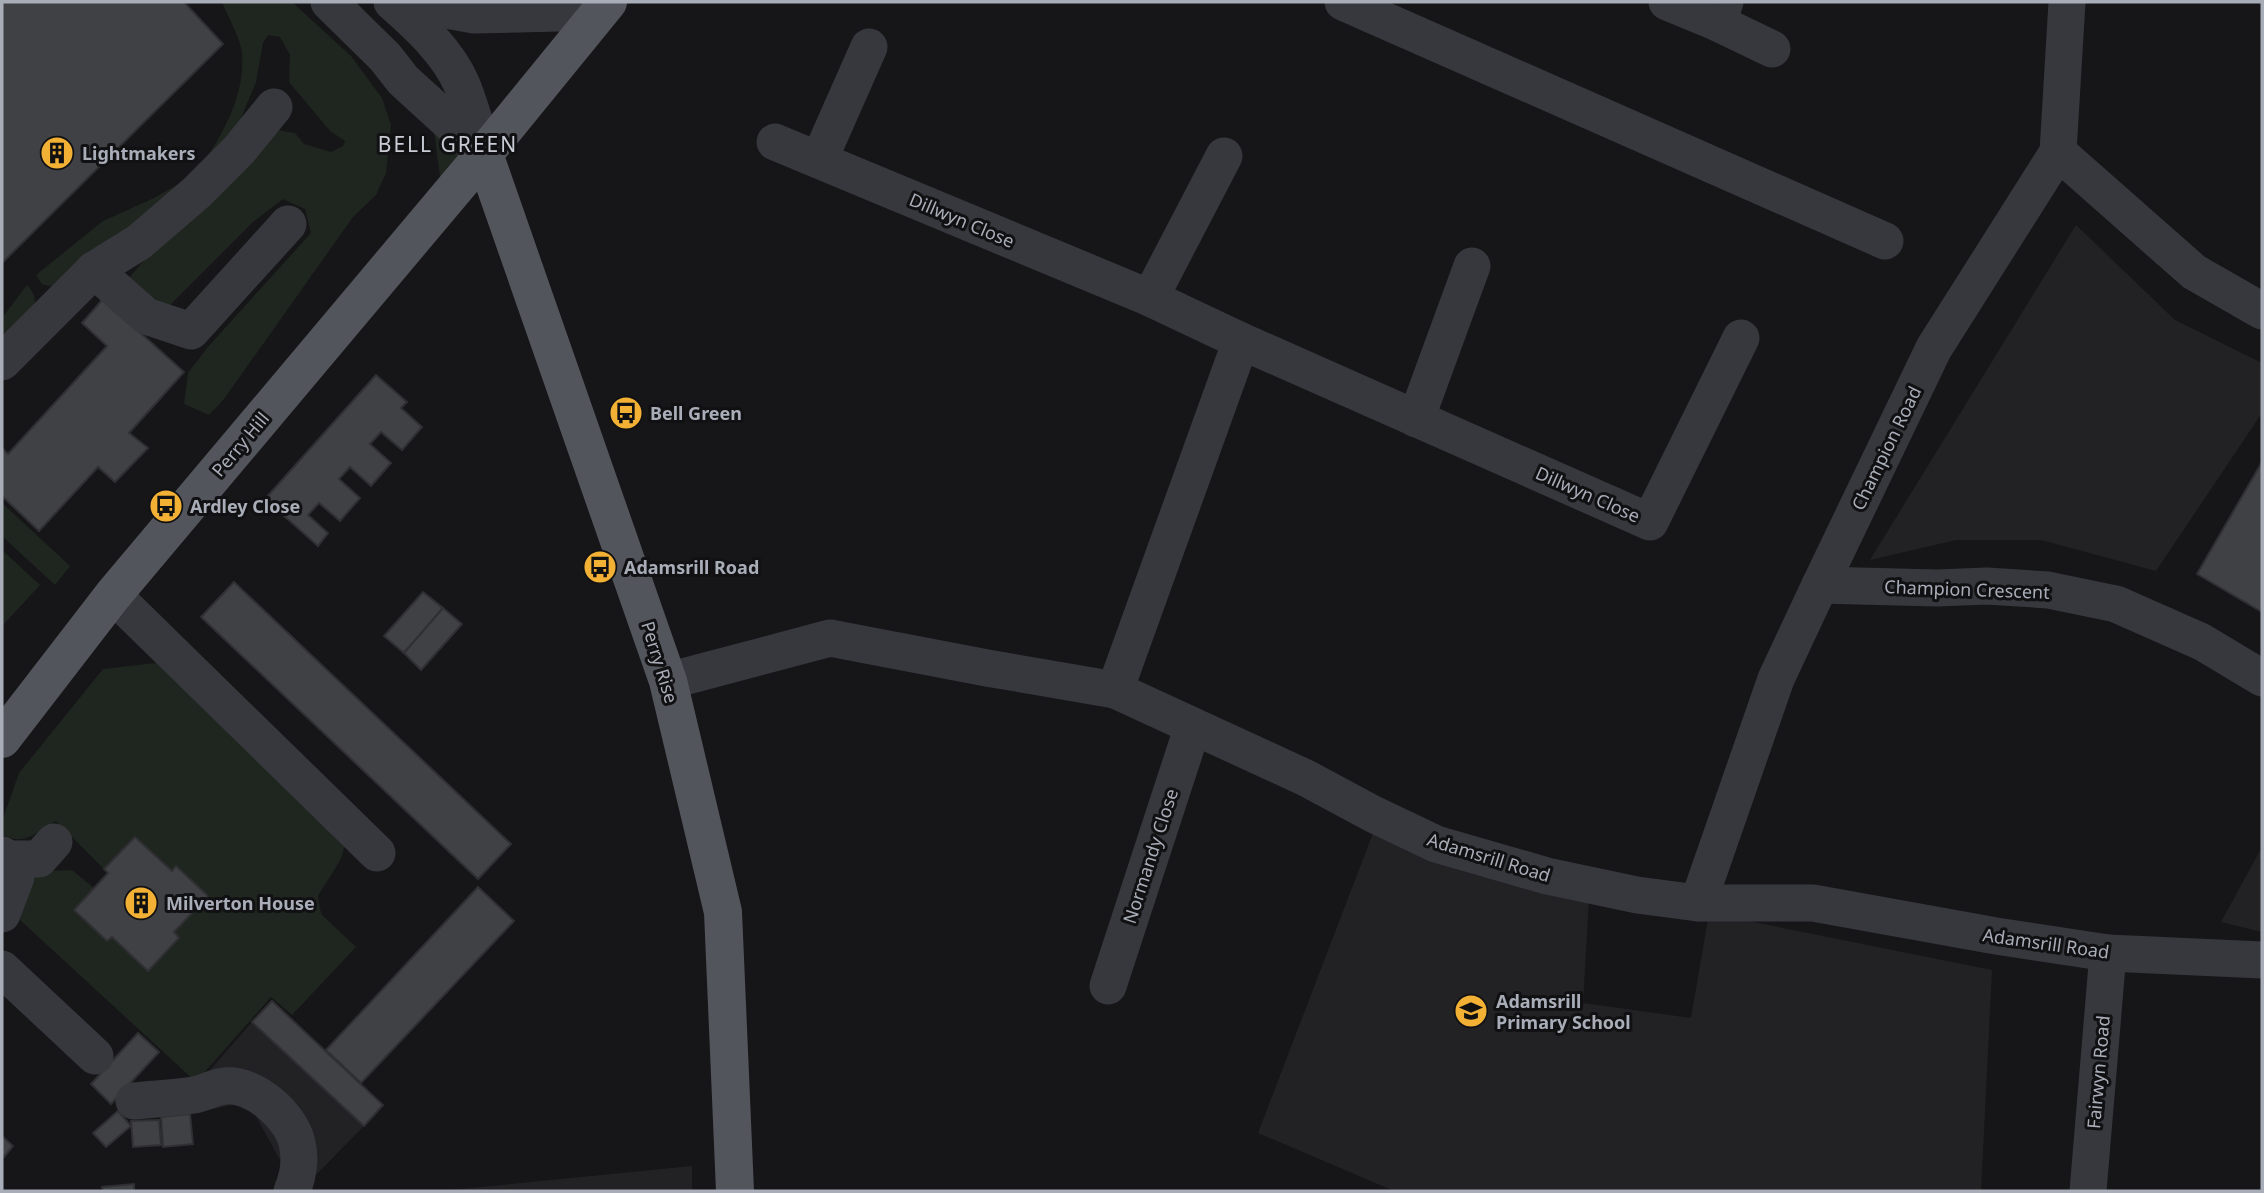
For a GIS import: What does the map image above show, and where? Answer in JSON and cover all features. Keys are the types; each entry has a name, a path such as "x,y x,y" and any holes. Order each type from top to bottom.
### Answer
{"main road":[{"path":"484,154 608,2"},
{"name":"Perry Hill","path":"2,739 113,595 484,154"},
{"name":"Perry Rise","path":"484,154 668,681 723,912 736,1191"}],"street":[{"path":"329,2 385,57 403,80 484,154"},
{"path":"392,2 441,49 452,67 462,84 484,154"},
{"path":"421,2 474,15 559,13 580,2"},
{"path":"1343,2 1885,241"},
{"path":"1667,2 1722,12 1772,49"},
{"name":"Champion Road","path":"1698,903 1776,679 1820,585 1934,348 2058,152 2067,2"},
{"path":"819,160 869,47"},
{"path":"2,362 94,270 139,242 196,194 239,150 274,107"},
{"name":"Dillwyn Close","path":"775,142 1150,298 1650,522 1741,338"},
{"path":"2058,152 2194,272 2262,311"},
{"path":"1150,298 1224,156"},
{"path":"94,270 146,316 191,331 288,223"},
{"path":"1416,419 1472,266"},
{"path":"1115,690 1241,341"},
{"name":"Champion Crescent","path":"1820,585 1937,588 1987,586 2048,590 2088,598 2116,604 2202,642 2262,678"},
{"path":"113,595 377,853"},
{"name":"Adamsrill Road","path":"668,681 831,638 1115,690 1306,778 1436,844 1547,876 1637,895 1698,903 1813,903 2108,953 2262,960"},
{"name":"Normandy Close","path":"1108,986 1193,726"},
{"path":"5,857 40,859 54,842"},
{"path":"2,914 16,877 5,857"},
{"name":"Fairwyn Road","path":"2088,1191 2108,953"},
{"path":"2,969 95,1056"},
{"path":"134,1101 196,1094 227,1085 253,1093 272,1104 289,1124 297,1143 299,1164 292,1191"}],"shaded area":[{"path":"222,2 292,2 351,56 382,98 391,125 386,173 376,195 353,217 224,399 209,415 184,404 188,373 207,348 311,233 305,209 283,199 253,222 164,311 124,284 187,209 277,130 295,133 304,144 331,152 343,146 345,141 330,131 289,82 290,55 280,37 268,35 263,43 256,82 232,140 205,160 232,110 242,68 239,41"},
{"path":"432,114 471,150 441,185"},
{"path":"203,179 69,269 58,288 42,284 36,275 103,221 182,182"},
{"path":"2076,225 2175,320 2262,363 2262,413 2156,571 2041,540 1956,540 1870,560"},
{"path":"27,285 35,302 33,311 23,329 2,352 2,318"},
{"path":"2,503 70,566 55,585 2,536"},
{"path":"2,550 40,585 2,626"},
{"path":"156,663 232,732 345,845 341,859 318,896 321,914 356,947 292,1015 271,997 196,1082 20,920 30,872 72,870 94,888 74,910 107,941 112,937 148,970 179,938 174,932 207,896 176,867 172,871 135,837 104,869 56,821 24,839 2,835 2,821 19,773 103,669"},
{"name":"Adamsrill Primary School","path":"1375,828 1589,898 1583,1003 1691,1018 1709,913 1992,970 1981,1191 1394,1191 1258,1133"},
{"path":"2262,847 2262,932 2221,922"},
{"path":"252,1022 364,1126 306,1185 284,1167 253,1111 236,1104 190,1114 196,1086"},
{"path":"692,1166 692,1191 441,1191"}],"building":[{"name":"Lightmakers","path":"2,2 184,2 223,44 2,263"},
{"path":"103,299 184,372 129,433 148,448 115,482 98,467 39,531 2,496 2,448 8,454 107,346 82,323"},
{"path":"376,375 407,402 401,408 422,427 402,450 381,432 370,444 391,463 371,486 350,467 339,479 360,498 340,521 319,503 308,515 328,533 318,546 265,499"},
{"path":"2262,462 2262,612 2197,574"},
{"path":"234,582 511,844 478,879 201,617"},
{"path":"423,592 443,608 404,653 384,636"},
{"path":"443,608 462,624 421,670 404,653"},
{"name":"Milverton House","path":"135,837 172,871 176,866 208,896 174,932 179,938 148,971 112,937 107,941 74,910 108,873 104,869"},
{"path":"478,887 514,921 361,1083 326,1050"},
{"path":"272,1001 383,1105 364,1126 252,1022"},
{"path":"138,1033 159,1052 111,1104 91,1084"},
{"path":"118,1111 131,1126 106,1147 93,1133"},
{"path":"190,1114 193,1144 163,1147 161,1117"},
{"path":"159,1120 161,1145 133,1147 131,1121"},
{"path":"2,1136 13,1146 4,1157 2,1154"},
{"path":"134,1184 134,1191 103,1191 102,1187"}],"place":[{"name":"Lightmakers","path":"57,153"},
{"name":"Bell Green","path":"626,413"},
{"name":"Ardley Close","path":"166,506"},
{"name":"Adamsrill Road","path":"600,567"},
{"name":"Milverton House","path":"141,903"},
{"name":"Adamsrill Primary School","path":"1471,1011"}],"district":[{"name":"BELL GREEN","path":"448,144"}]}
